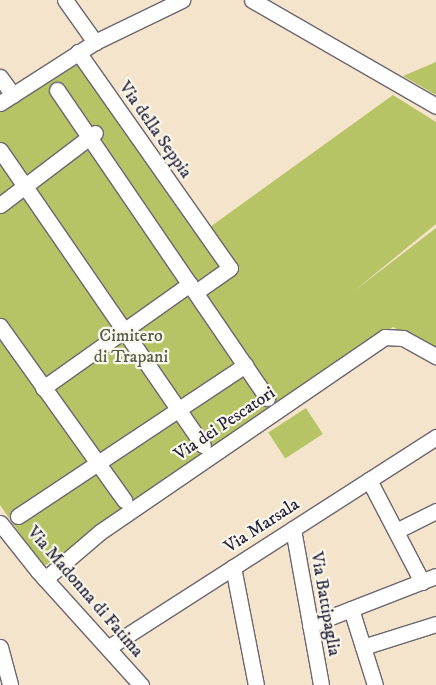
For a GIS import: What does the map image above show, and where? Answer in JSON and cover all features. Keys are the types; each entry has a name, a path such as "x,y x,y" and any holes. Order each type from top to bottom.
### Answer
{"street":[{"path":"65,0 95,42"},
{"path":"0,77 6,99 95,42 182,0"},
{"path":"252,0 436,106"},
{"name":"Via della Seppia","path":"78,52 230,268 193,288"},
{"path":"57,90 92,135 267,398"},
{"path":"0,205 92,135"},
{"path":"0,150 127,330 203,445"},
{"path":"43,388 127,330 193,288"},
{"path":"0,326 124,500"},
{"name":"Via dei Pescatori","path":"45,579 100,532 385,337 403,338 436,356"},
{"path":"18,516 245,365"},
{"name":"Via Marsala","path":"109,647 436,437"},
{"path":"369,480 422,582"},
{"path":"396,531 436,511"},
{"name":"Via Madonna di Fatima","path":"0,522 6,538 109,647 141,685"},
{"name":"Via Battipaglia","path":"293,529 321,685"},
{"path":"233,567 256,685"},
{"path":"310,625 436,576"},
{"path":"351,610 375,685"},
{"path":"363,647 436,624"},
{"path":"0,647 10,685"}],"green space":[{"name":"Cimitero di Trapani","path":"77,57 199,235 393,95 436,122 436,224 354,291 436,228 436,351 393,327 43,567 0,505 0,110"},
{"path":"436,62 436,95 403,76"},
{"path":"306,408 323,434 285,459 268,433"}]}
